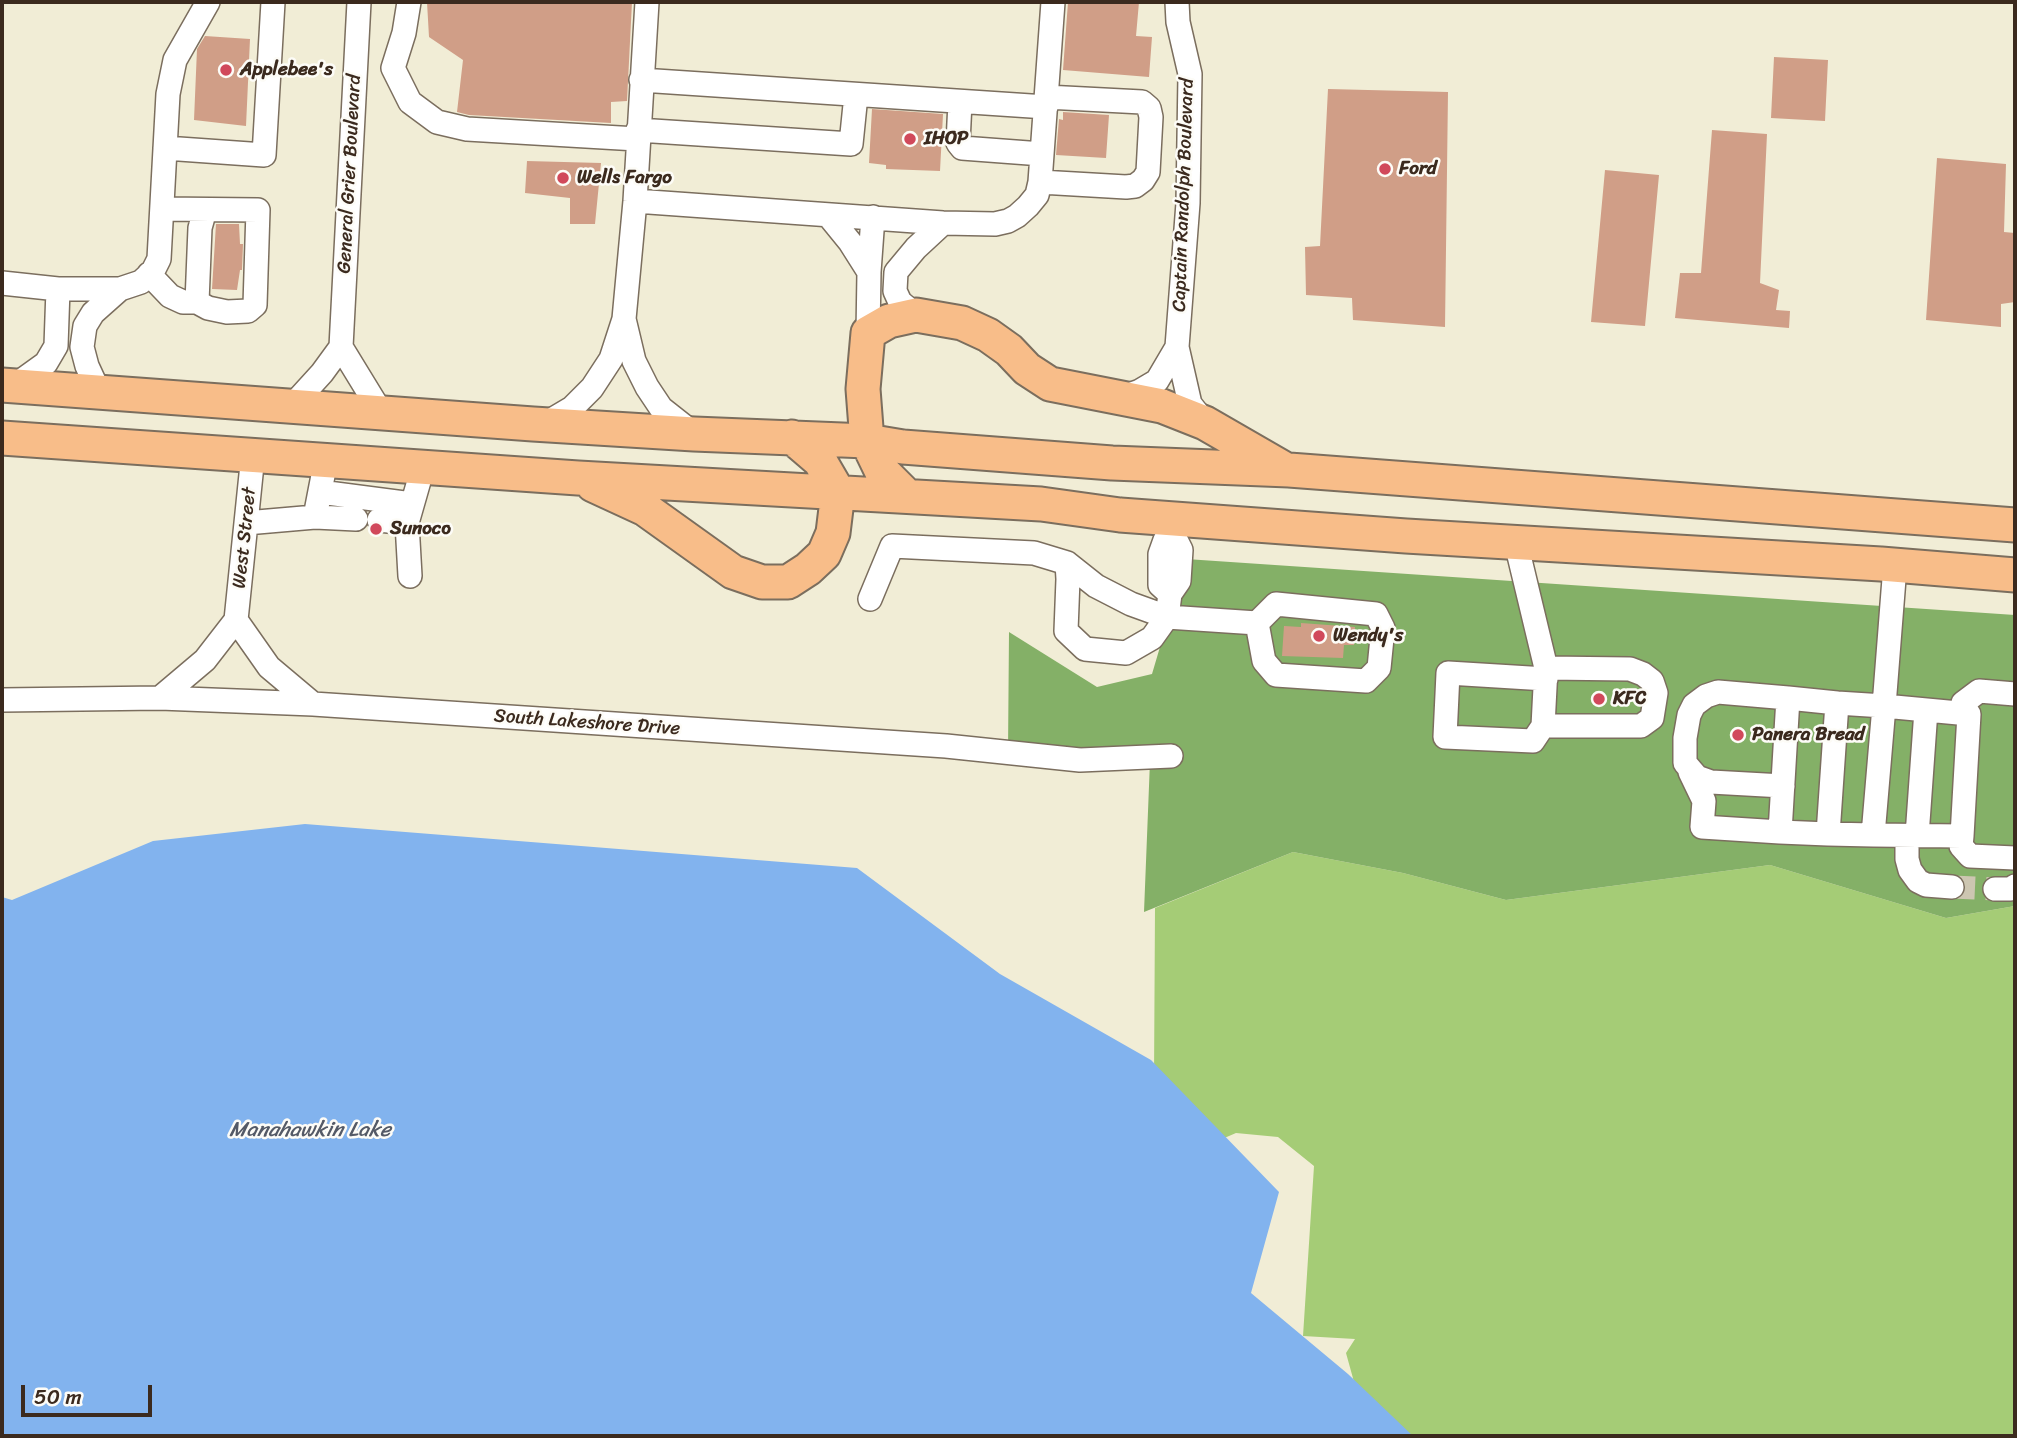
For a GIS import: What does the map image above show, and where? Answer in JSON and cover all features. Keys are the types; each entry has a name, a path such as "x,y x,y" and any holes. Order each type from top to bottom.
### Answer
{"highway":[{"path":"906,495 881,470 867,441 863,389 868,333 889,321 916,315 962,323 988,335 1009,350 1027,369 1050,384 1162,406 1205,423 1289,470"},
{"path":"8,385 382,414 694,434 867,441 903,447 1121,464 1289,470 2015,526"},
{"path":"578,478 645,509 733,572 762,582 788,582 824,554 833,533 838,492 820,461 792,437"},
{"path":"2,438 578,478 1041,504 1120,515 1173,527 1516,543 1895,565 2015,575"}],"street":[{"path":"2,283 58,289 120,289 141,282 149,274 159,259 168,94 175,60 208,2"},
{"path":"165,148 264,155 273,2"},
{"name":"General Grier Boulevard","path":"341,347 359,2"},
{"path":"409,2 404,33 393,68 410,102 437,122 467,129 851,144 856,94"},
{"path":"545,424 572,408 592,388 611,359 624,319 635,201 647,2"},
{"path":"635,201 943,223 995,224 1008,221 1028,206 1037,195 1040,182 1052,2"},
{"name":"Captain Randolph Boulevard","path":"1177,2 1178,22 1190,74 1188,203 1177,347 1190,404 1205,423"},
{"path":"641,80 960,102 1142,102 1149,108 1151,117 1148,172 1135,186 1040,182"},
{"path":"960,102 958,143 962,148 1042,154"},
{"path":"149,274 170,296 183,302 197,302 208,309 227,312 248,311 255,305 258,210 162,209"},
{"path":"197,302 200,228 205,210"},
{"path":"828,215 869,272"},
{"path":"868,333 873,217"},
{"path":"904,219 895,291 900,302 916,315"},
{"path":"896,272 916,248 943,223"},
{"path":"8,385 46,363 56,346 58,289"},
{"path":"99,392 87,366 82,346 85,326 93,313 120,289"},
{"path":"624,319 634,361 647,387 661,408 694,434"},
{"path":"291,407 341,347 382,414"},
{"name":"Captain Randolph Boulevard","path":"1118,398 1157,381 1177,347"},
{"name":"West Street","path":"236,620 254,455"},
{"path":"315,517 326,460"},
{"path":"410,576 410,514 423,467"},
{"path":"320,492 410,514"},
{"path":"246,523 315,517 368,520 410,514"},
{"path":"1067,563 1066,631 1086,649 1126,653 1152,638 1167,617 1170,594 1160,584 1160,554 1173,527"},
{"path":"1516,543 1546,674 1543,726 1533,741 1446,737 1448,674 1546,674 1630,669 1652,681 1656,693 1652,718 1641,726 1543,726"},
{"path":"870,599 892,546 1034,553 1067,563 1096,586 1131,604 1167,617 1256,623 1276,604 1376,614 1383,628 1379,668 1366,681 1276,675 1264,661 1256,623"},
{"path":"1873,835 1895,565"},
{"path":"160,698 205,660 236,620 269,667 313,704"},
{"path":"1962,713 1964,703 1979,691 2015,694"},
{"path":"1962,836 1828,834 1702,827 1704,802 1685,764 1685,738 1689,715 1695,705 1706,696 1718,692 1969,714 1962,836 1961,846 1970,856 2015,859"},
{"name":"South Lakeshore Drive","path":"2,700 160,698 313,704 946,746 1080,760 1171,757"},
{"path":"1780,832 1788,698"},
{"path":"1828,834 1837,703"},
{"path":"1926,710 1907,859 1917,881 1926,885 1952,887"},
{"path":"1690,772 1711,782 1783,786"}],"green space":[{"path":"1186,559 2015,615 2015,906 1946,918 1770,865 1506,900 1403,873 1293,852 1144,912 1150,761 1008,752 1009,632 1097,687 1152,674"},
{"path":"1293,852 1403,873 1506,900 1770,865 1946,918 2015,906 2015,1436 1369,1436 1346,1353 1355,1339 1303,1336 1314,1166 1278,1137 1236,1133 1222,1139 1154,1080 1155,908"}],"water":[{"name":"Manahawkin Lake","path":"305,824 857,868 1000,974 1151,1060 1279,1192 1251,1293 1348,1374 1413,1436 2,1436 2,897 12,900 153,841"}],"building":[{"path":"427,2 632,2 627,101 611,102 611,123 469,115 457,112 463,60 429,37"},
{"path":"1068,2 1139,2 1136,36 1152,37 1149,77 1063,70"},
{"path":"205,36 250,39 246,126 194,120 197,49"},
{"path":"1774,57 1828,60 1825,121 1771,118"},
{"name":"Ford","path":"1328,89 1448,92 1445,327 1353,320 1352,298 1306,295 1305,247 1320,246"},
{"path":"872,109 943,114 940,171 886,169 886,165 869,163"},
{"path":"1063,112 1109,115 1106,158 1056,155 1059,119 1063,120"},
{"path":"1712,130 1767,134 1760,283 1779,290 1776,310 1790,311 1789,328 1675,318 1680,273 1701,273"},
{"path":"1937,158 2006,164 2004,232 2015,233 2015,302 2001,304 2001,327 1926,320"},
{"name":"Wells Fargo","path":"527,161 601,163 595,224 570,224 570,198 525,193"},
{"path":"1605,170 1659,175 1645,326 1591,322"},
{"path":"216,224 239,224 240,244 243,244 242,270 237,290 212,289"},
{"name":"Wendy's","path":"1301,623 1355,627 1354,645 1344,645 1343,658 1282,656 1284,626 1301,627"}],"tunnel":[{"path":"1952,887 1995,889"}],"place":[{"name":"Applebee's","path":"226,70"},
{"name":"IHOP","path":"910,139"},
{"name":"Ford","path":"1385,169"},
{"name":"Wells Fargo","path":"563,178"},
{"name":"Sunoco","path":"376,529"},
{"name":"Wendy's","path":"1319,636"},
{"name":"KFC","path":"1599,699"},
{"name":"Panera Bread","path":"1738,735"}]}
